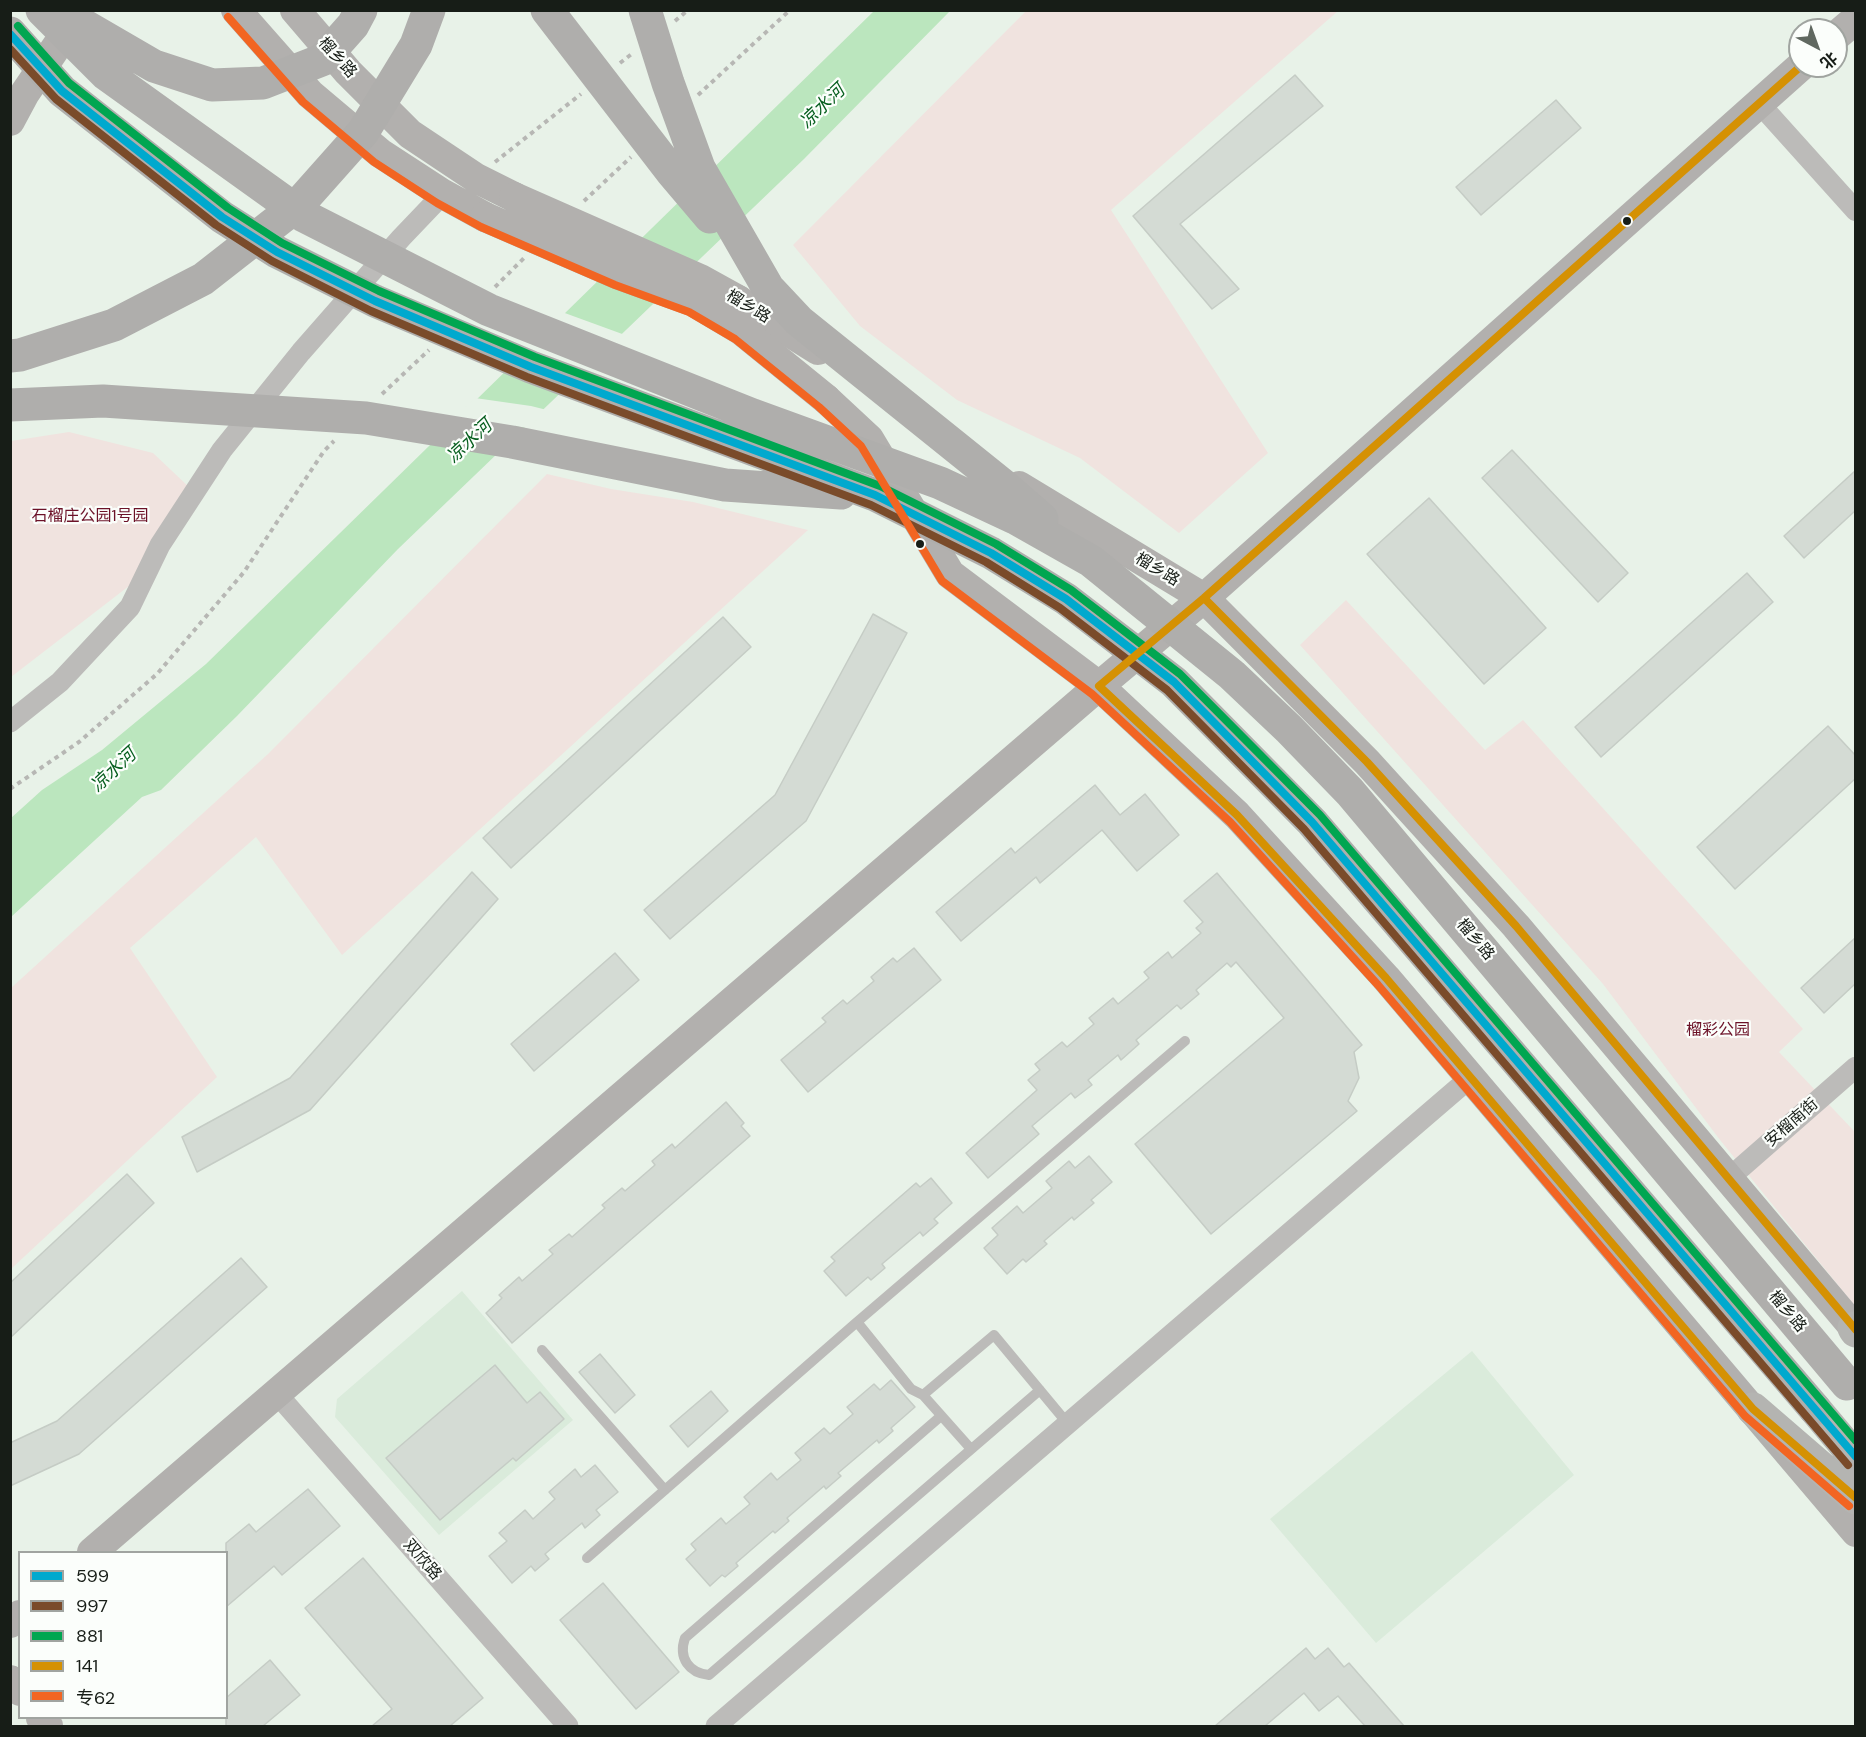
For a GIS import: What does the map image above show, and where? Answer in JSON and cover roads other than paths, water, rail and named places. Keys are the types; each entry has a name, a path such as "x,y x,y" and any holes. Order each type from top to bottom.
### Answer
{"highway":[{"name":"榴乡路","path":"42,10 106,74 304,216 489,310 753,415 940,483 1015,518 1091,561 1232,675 1350,792 1851,1389"},
{"path":"59,10 154,66 212,85 263,83 322,60 354,25 361,10"},
{"path":"10,356 20,355 114,325 203,279 300,204 363,132 416,45 429,10"},
{"path":"547,10 671,171 768,288 799,321 1003,485 1091,561"},
{"path":"645,10 699,168 768,288"},
{"path":"10,33 62,91 222,217 277,252 375,301 531,367 875,495 991,553 1066,599 1174,682 1312,822 1815,1409"},
{"path":"10,405 102,401 366,418 512,442 725,485 875,495"}],"main road":[{"path":"1753,1409 1856,1498"},
{"path":"1815,1409 1856,1458"}],"street":[{"path":"10,121 52,51 82,10"},
{"path":"236,10 310,94 380,153 443,194 485,217 619,275 694,302 741,330 826,399 869,439 950,574 1100,686 1237,815 1386,978 1856,1532"},
{"name":"榴乡路","path":"295,10 348,72 410,134 476,178 700,279 738,300 837,362 961,451 1204,598 1367,762 1516,926 1855,1330"},
{"path":"93,1551 1204,598 1788,77"},
{"path":"1758,102 1856,211"},
{"path":"10,722 60,682 130,607 160,545 222,450 301,352 401,238 443,194"},
{"name":"安榴南街","path":"1728,1179 1856,1067"},
{"path":"716,1726 1471,1077"},
{"name":"双欣路","path":"277,1394 568,1726"}],"lane":[{"path":"587,1558 857,1322 1185,1041"},
{"path":"857,1322 911,1389 923,1395 971,1449"},
{"path":"923,1395 994,1335 1068,1424"},
{"path":"542,1350 665,1490"},
{"path":"941,1416 685,1638 683,1653 689,1667 709,1675 1040,1390"}],"water":[{"name":"凉水河","path":"874,11 950,11 804,159 398,549 237,716 161,790 142,797 11,917 11,818 42,790 102,750 206,664"}],"park label":[{"name":"石榴庄公园1号园","path":"90,517"},
{"name":"榴彩公园","path":"1718,1031"}]}
